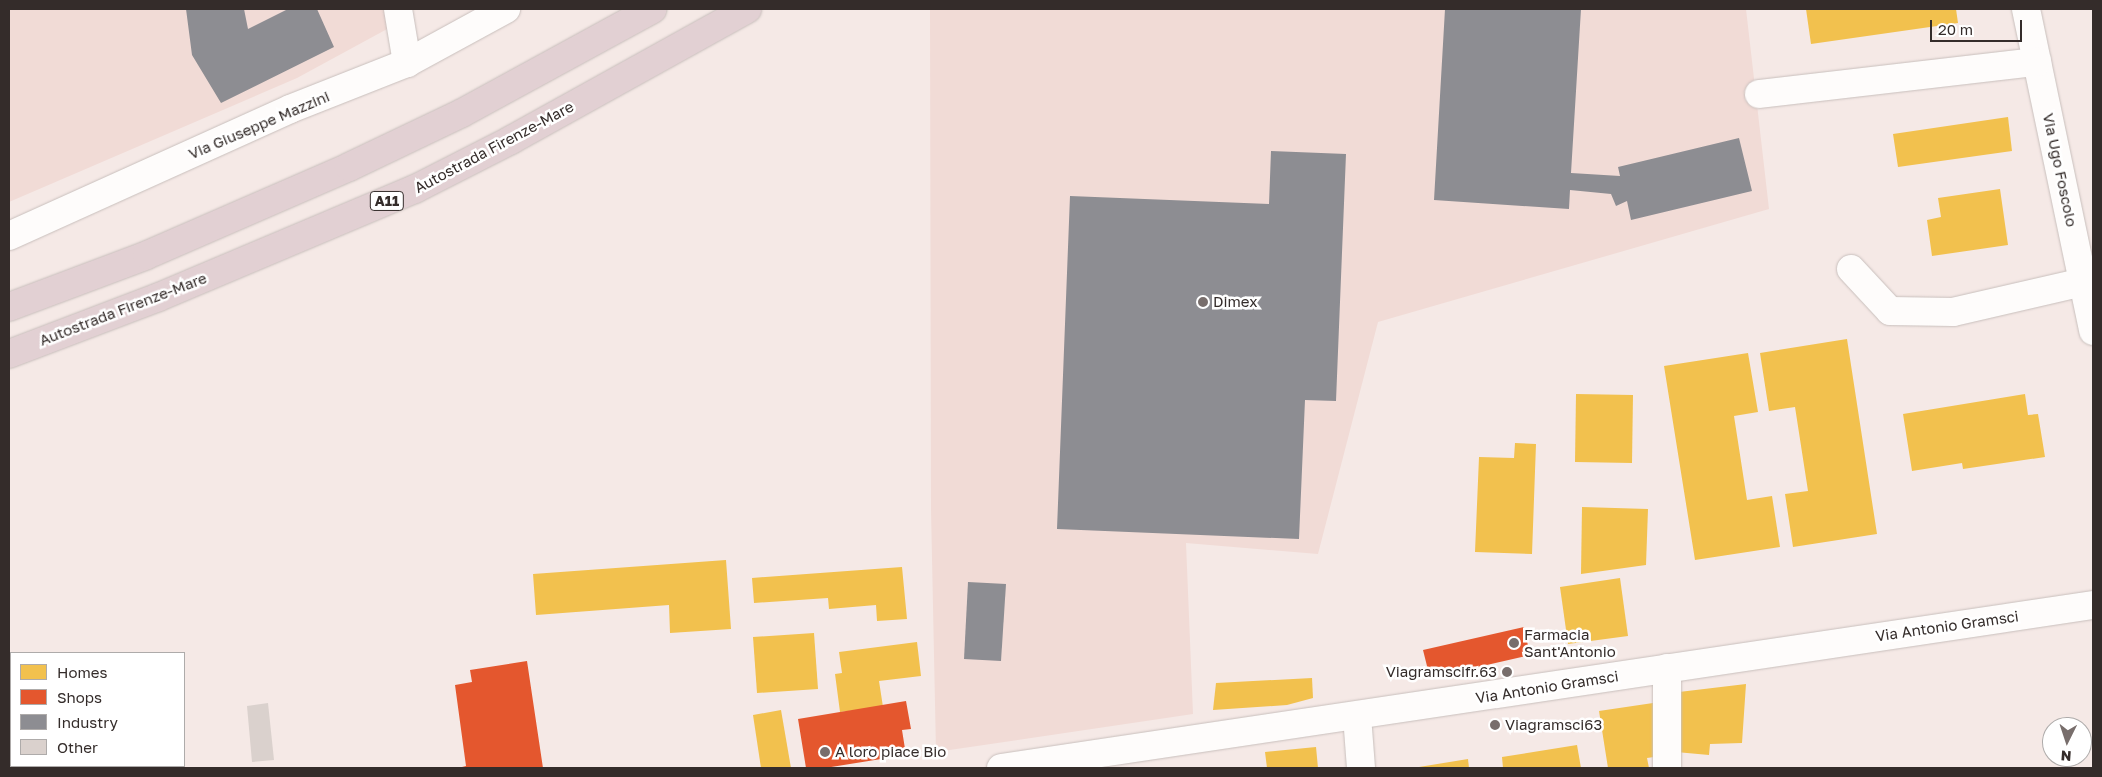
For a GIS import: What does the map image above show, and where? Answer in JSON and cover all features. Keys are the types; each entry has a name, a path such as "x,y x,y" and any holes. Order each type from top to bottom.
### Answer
{"highway":[{"path":"9,307 147,255 349,167 462,114 653,9"},
{"name":"Autostrada Firenze-Mare","path":"9,354 159,297 415,189 511,140 747,9"}],"street":[{"path":"398,9 406,64"},
{"name":"Via Giuseppe Mazzini","path":"9,236 290,109 406,64 506,9"},
{"name":"Via Ugo Foscolo","path":"2026,9 2093,330"},
{"path":"1760,94 2037,62"},
{"path":"1851,269 1890,311 1953,312 2083,282"},
{"name":"Via Antonio Gramsci","path":"1001,768 1132,758 1357,716 2093,605"},
{"path":"1667,668 1667,768"},
{"path":"1357,716 1361,768"}],"shaded area":[{"path":"9,9 385,9 389,28 297,78 9,202"},
{"path":"930,9 1746,9 1769,209 1378,322 1318,554 1186,543 1193,714 936,752 931,510"}],"building: Homes":[{"path":"1806,9 1956,9 1958,23 1811,44"},
{"path":"2008,117 2012,151 1898,167 1893,134"},
{"path":"2000,189 2008,245 1932,256 1927,220 1941,217 1938,198"},
{"path":"1847,339 1877,534 1793,547 1785,494 1808,491 1795,407 1769,411 1760,353"},
{"path":"1748,353 1758,412 1734,416 1747,500 1772,496 1780,547 1695,560 1664,366"},
{"path":"1576,394 1633,395 1632,463 1575,462"},
{"path":"2025,394 2028,415 2038,414 2045,457 1963,469 1962,463 1912,471 1903,414"},
{"path":"1515,443 1536,444 1532,554 1475,552 1479,457 1514,458"},
{"path":"1582,507 1648,509 1646,565 1581,574"},
{"path":"726,560 731,629 670,633 669,605 536,615 533,574"},
{"path":"902,567 907,619 877,621 876,605 829,609 828,598 754,603 752,578"},
{"path":"1620,578 1628,636 1568,644 1560,587"},
{"path":"814,633 818,689 757,693 753,637"},
{"path":"917,642 921,676 879,681 883,707 840,712 835,674 842,673 839,652"},
{"path":"1312,678 1313,698 1287,705 1213,710 1216,683"},
{"path":"1746,684 1742,743 1710,744 1709,755 1676,752 1679,692"},
{"path":"1653,703 1661,756 1647,758 1649,768 1608,768 1599,711"},
{"path":"781,710 791,768 761,768 753,715"},
{"path":"1577,745 1581,768 1503,768 1502,757"},
{"path":"1316,747 1318,768 1267,768 1265,752"},
{"path":"1468,759 1469,768 1419,768 1419,767"}],"building: Shops":[{"path":"1524,627 1530,655 1430,678 1423,650"},
{"path":"527,661 543,768 458,768 466,766 455,685 472,682 470,670"},
{"path":"906,701 911,729 902,730 906,755 825,768 806,768 798,719"}],"building: Industry":[{"path":"186,9 244,9 248,29 288,9 317,9 334,47 221,103 192,55"},
{"path":"1445,9 1581,9 1571,173 1620,176 1618,167 1739,138 1752,191 1631,220 1627,201 1616,206 1611,194 1570,190 1569,209 1434,200"},
{"name":"Dimex","path":"1271,151 1346,154 1336,401 1305,400 1299,539 1057,529 1070,196 1269,204"},
{"path":"968,582 1006,584 1001,661 964,659"}],"building: Other":[{"path":"268,703 274,760 252,762 247,706"}],"place":[{"name":"Dimex","path":"1203,302"},
{"name":"Farmacia Sant'Antonio","path":"1514,643"},
{"name":"Viagramscifr.63","path":"1507,672"},
{"name":"Viagramsci63","path":"1495,725"},
{"name":"A loro piace Bio","path":"825,752"}]}
